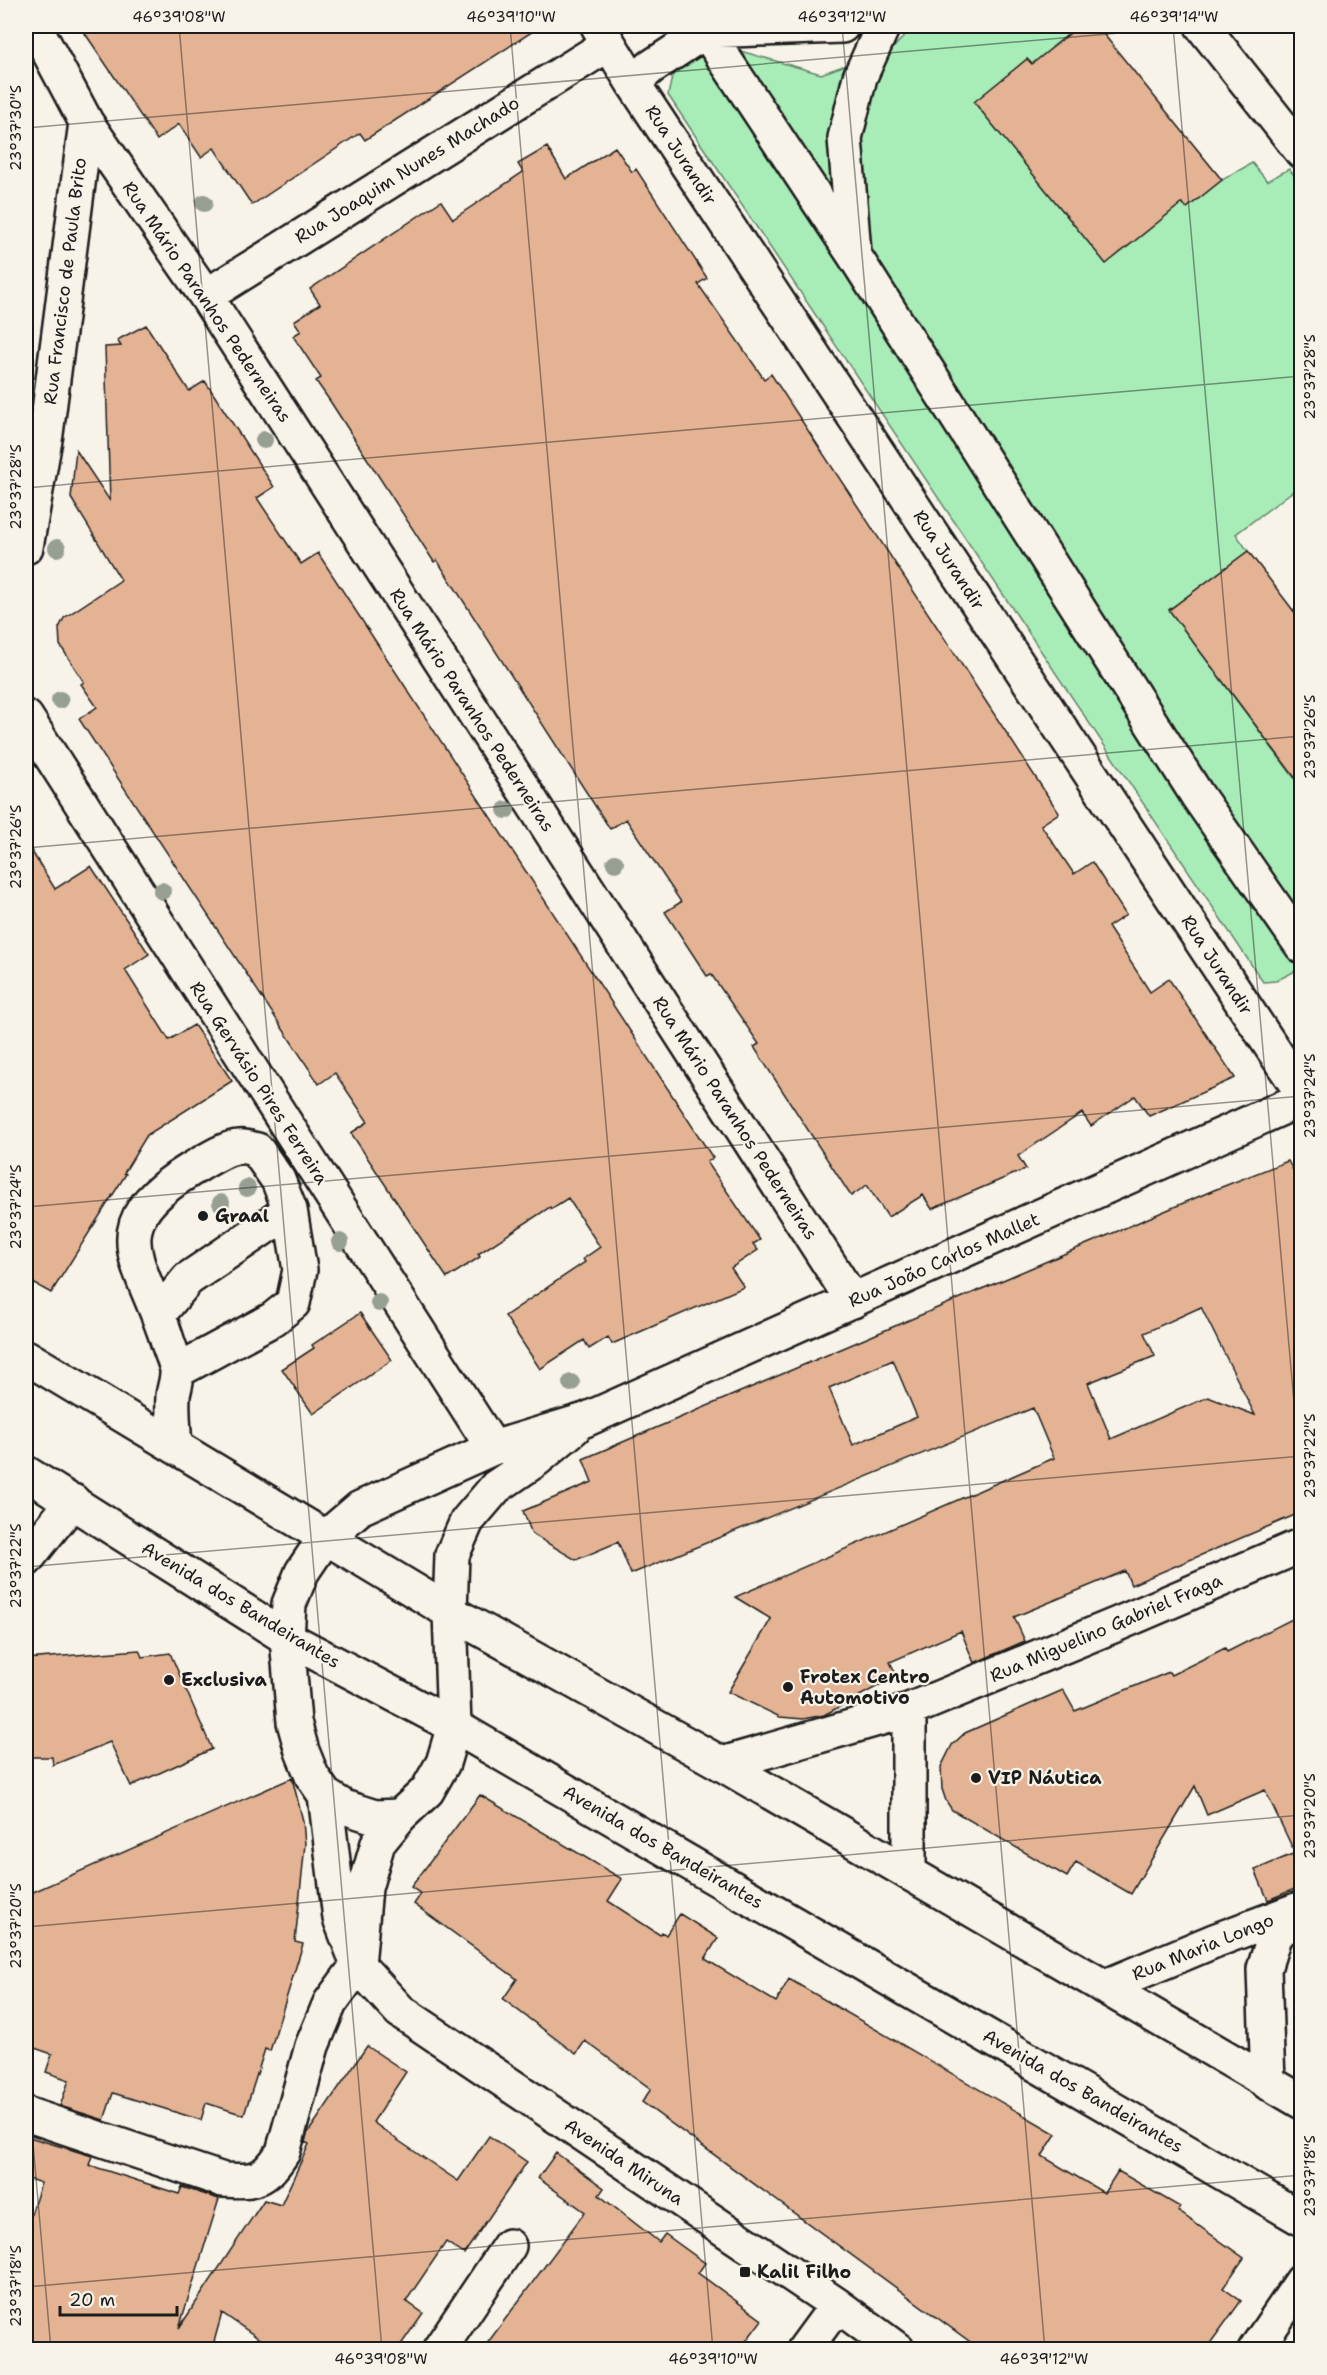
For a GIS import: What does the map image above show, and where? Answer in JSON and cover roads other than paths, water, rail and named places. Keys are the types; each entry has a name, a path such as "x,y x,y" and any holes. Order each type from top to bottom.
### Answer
{"main road":[{"path":"35,26 86,122"},
{"path":"633,84 651,67 706,31 842,26"},
{"path":"854,255 845,138 860,77 883,26"},
{"path":"1202,26 1302,152"},
{"path":"706,31 854,255 1197,795 1302,946"},
{"name":"Rua Jurandir","path":"604,35 633,84 1302,1093"},
{"name":"Rua Joaquim Nunes Machado","path":"206,296 604,35"},
{"name":"Rua Mário Paranhos Pederneiras","path":"86,122 206,296 853,1301"},
{"name":"Rua Francisco de Paula Brito","path":"26,547 46,434 86,122"},
{"name":"Rua Gervásio Pires Ferreira","path":"26,717 493,1448"},
{"name":"Rua João Carlos Mallet","path":"325,1795 312,1776 294,1722 287,1638 289,1604 302,1572 325,1538 360,1508 493,1448 585,1420 1302,1099"},
{"path":"175,1446 173,1399 177,1371 159,1314 145,1287 137,1264 133,1240 137,1219 151,1200 163,1189 208,1159 238,1146 257,1150 278,1180 291,1210 300,1270 293,1303 273,1319 177,1371"},
{"path":"159,1314 188,1279 291,1210"},
{"path":"26,1357 450,1612 722,1764 1302,2102"},
{"name":"Rua João Carlos Mallet","path":"400,1816 427,1791 443,1763 454,1726 450,1612 452,1555 467,1521 496,1487 537,1460 585,1420"},
{"name":"Avenida dos Bandeirantes","path":"26,1473 287,1638 454,1726 1302,2219"},
{"path":"26,1560 73,1501"},
{"name":"Rua Miguelino Gabriel Fraga","path":"722,1764 909,1710 1302,1545"},
{"path":"909,1710 909,1873"},
{"path":"325,1795 344,1807 375,1817 400,1816"},
{"name":"Avenida Miruna","path":"325,1795 340,1918 358,1965 400,2011 837,2305 898,2349"},
{"path":"26,2114 223,2180 246,2181 264,2176 283,2152 312,2046 330,2003 358,1965 365,1888 370,1865 378,1843 400,1816"},
{"name":"Rua Maria Longo","path":"1104,1987 1214,1941 1302,1908"},
{"name":"Rua Maria Longo","path":"1268,2082 1264,1969 1275,1934 1302,1915"},
{"path":"439,2349 509,2246"},
{"path":"1255,2349 1302,2281"},
{"path":"804,2349 837,2305"}],"place":[{"name":"Graal","path":"203,1216"},
{"name":"Exclusiva","path":"169,1680"},
{"name":"Frotex Centro Automotivo","path":"788,1687"},
{"name":"VIP Náutica","path":"976,1778"},
{"name":"Kalil Filho","path":"745,2272"}]}
